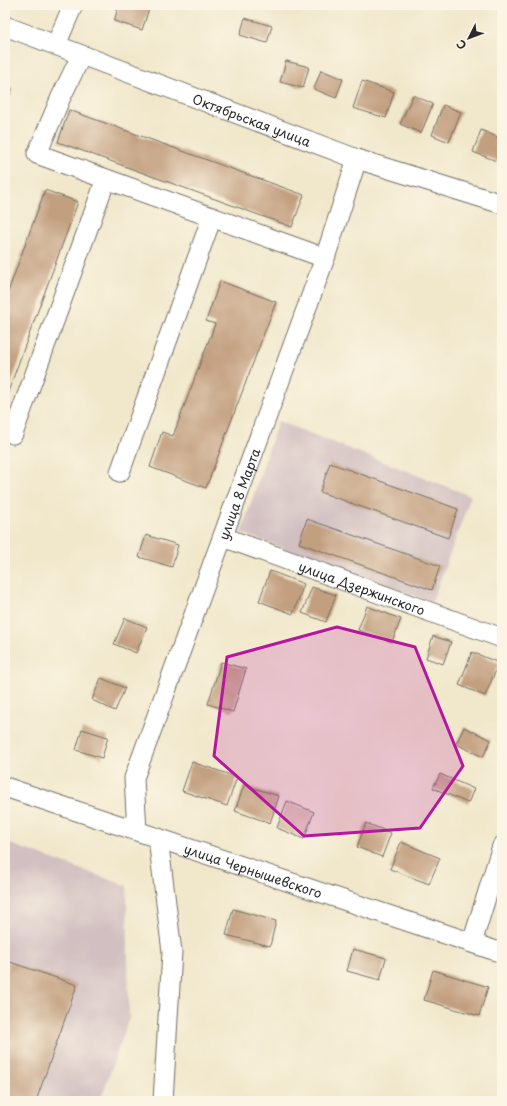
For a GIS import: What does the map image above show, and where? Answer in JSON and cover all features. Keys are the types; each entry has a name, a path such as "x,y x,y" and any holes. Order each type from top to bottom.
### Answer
{"street":[{"path":"56,45 73,5"},
{"name":"Октябрьская улица","path":"5,26 81,56 357,159 502,204"},
{"path":"81,56 61,97 37,154 325,258"},
{"name":"улица 8 Марта","path":"137,831 134,778 325,258 357,159"},
{"path":"13,434 106,179"},
{"path":"120,472 212,217"},
{"name":"улица Дзержинского","path":"223,537 502,638"},
{"name":"улица Чернышевского","path":"5,787 502,953"},
{"path":"158,838 172,952 163,1101"},
{"path":"472,943 502,846"}],"highlighted area":[{"path":"337,627 415,647 463,766 420,828 304,836 214,756 227,657"}],"shaded area":[{"path":"278,421 471,496 432,602 241,533"},
{"path":"5,842 127,886 129,1018 100,1101 5,1101"}],"building":[{"path":"119,5 137,5 149,9 142,30 114,21"},
{"path":"245,18 272,26 267,43 240,35"},
{"path":"286,61 309,67 303,88 280,82"},
{"path":"321,70 343,79 336,98 314,89"},
{"path":"362,81 394,92 386,118 353,108"},
{"path":"5,86 12,89 5,109"},
{"path":"413,95 433,104 421,133 400,124"},
{"path":"443,105 461,112 449,142 432,135"},
{"path":"69,110 304,195 292,227 58,142"},
{"path":"481,130 502,139 502,163 473,152"},
{"path":"45,190 78,202 5,400 5,300"},
{"path":"220,281 276,302 206,488 150,467 162,432 173,436 215,324 206,321"},
{"path":"330,463 458,509 448,538 320,492"},
{"path":"307,519 440,566 432,590 299,543"},
{"path":"146,535 178,545 172,567 139,557"},
{"path":"270,571 304,584 293,614 259,601"},
{"path":"312,587 336,595 326,622 302,613"},
{"path":"367,606 401,619 392,642 358,630"},
{"path":"125,618 147,627 136,653 114,644"},
{"path":"433,636 451,642 443,664 426,658"},
{"path":"472,652 499,663 485,696 459,685"},
{"path":"221,662 246,669 233,712 208,704"},
{"path":"101,678 125,688 115,711 92,700"},
{"path":"464,727 491,740 483,757 456,744"},
{"path":"82,729 108,737 102,758 76,750"},
{"path":"192,762 237,777 227,806 182,791"},
{"path":"440,774 474,789 468,803 433,788"},
{"path":"244,785 279,796 270,823 235,811"},
{"path":"287,801 314,812 304,839 277,828"},
{"path":"366,823 391,833 382,857 357,847"},
{"path":"401,842 440,858 429,884 390,869"},
{"path":"233,909 276,921 270,946 226,935"},
{"path":"353,949 386,958 380,980 347,971"},
{"path":"10,962 77,985 36,1101 5,1101 5,976"},
{"path":"433,970 488,987 479,1016 424,1000"}]}
